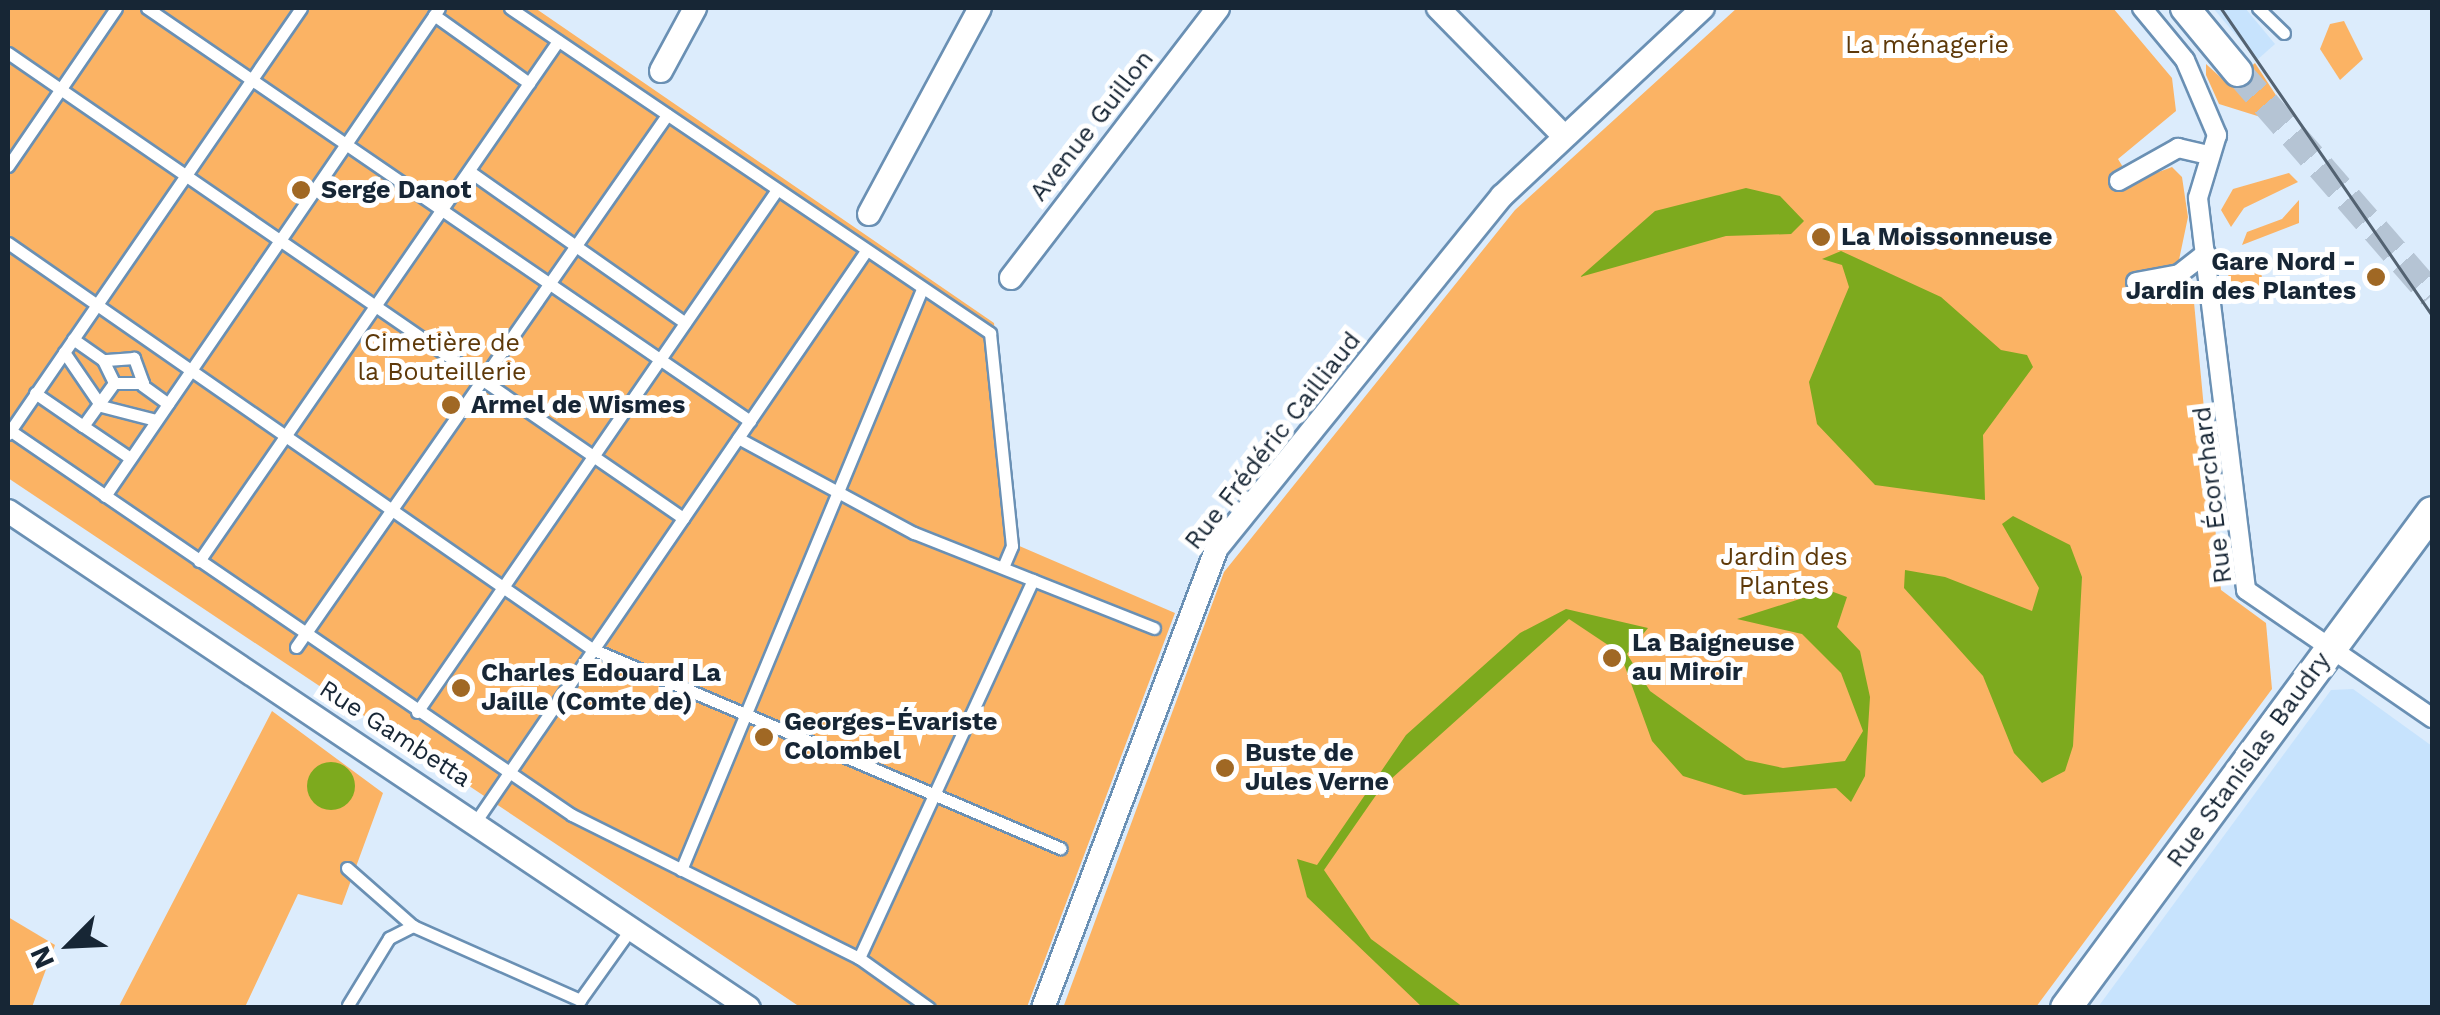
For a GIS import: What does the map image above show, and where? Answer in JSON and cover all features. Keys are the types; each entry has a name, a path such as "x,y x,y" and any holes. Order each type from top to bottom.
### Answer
{"main road":[{"name":"Rue Stanislas Baudry","path":"2066,1008 2432,512"}],"street":[{"path":"661,70 695,8"},
{"path":"869,214 980,8"},
{"name":"Avenue Guillon","path":"1011,278 1218,8"},
{"path":"1438,8 1564,136"},
{"name":"Rue Frédéric Cailliaud","path":"1043,1008 1209,559 1502,196 1703,8"},
{"name":"Rue Écorchard","path":"2142,8 2208,100 2217,135 2198,198 2222,353 2246,590 2432,718"},
{"path":"2184,8 2238,72"},
{"path":"2119,181 2178,148 2208,155"},
{"path":"2136,282 2179,274 2206,253"},
{"name":"Rue Gambetta","path":"8,511 476,821 749,1008"}],"lane":[{"path":"8,166 116,8"},
{"path":"147,8 750,421"},
{"path":"301,8 8,431 507,773 681,870 859,958 929,1008"},
{"path":"510,8 990,333 1012,546 1002,567"},
{"path":"2258,8 2284,32"},
{"path":"105,496 436,11 529,83"},
{"path":"199,561 558,41"},
{"path":"8,54 485,378 683,518"},
{"path":"296,647 668,115"},
{"path":"468,170 685,323"},
{"path":"417,712 776,191"},
{"path":"8,243 396,507 592,650 1060,848"},
{"path":"476,821 866,251"},
{"path":"681,870 922,289"},
{"path":"134,351 144,337"},
{"path":"73,339 102,360 114,383"},
{"path":"64,352 99,404 156,420"},
{"path":"102,360 134,358 142,386"},
{"path":"114,383 142,386 168,404"},
{"path":"84,426 114,383"},
{"path":"36,394 130,458"},
{"path":"738,438 836,497 1154,628"},
{"path":"859,958 1033,580"},
{"path":"347,868 413,926 578,1004 632,927"},
{"path":"348,1005 389,938 413,926"}],"shaded area":[{"path":"2213,8 2245,8 2275,44 2257,60"},
{"path":"1746,188 1780,196 1804,221 1791,234 1726,236 1580,277 1655,211"},
{"path":"1841,251 1941,297 2001,350 2027,355 2033,367 1983,435 1985,500 1875,485 1817,424 1809,382 1849,287 1842,265 1822,259"},
{"path":"2013,516 2070,545 2082,577 2073,746 2065,771 2042,783 2014,753 1983,676 1904,588 1905,570 1945,577 2032,611 2039,588 2002,524"},
{"path":"1828,590 1847,597 1837,627 1860,651 1870,697 1865,776 1851,802 1836,788 1744,795 1683,776 1652,741 1620,653 1569,619 1381,788 1324,870 1371,939 1463,1007 1422,1007 1307,897 1297,859 1317,865 1406,735 1520,633 1566,609 1648,628 1627,654 1650,691 1746,760 1783,768 1845,761 1863,731 1841,673 1802,634 1737,619"},
{"path":"2353,689 2432,746 2432,1007 2098,1007 2331,690"},
{"path":"331,762 348,769 355,786 348,803 331,810 314,803 307,786 314,769"}],"green space":[{"name":"Cimetière de la Bouteillerie","path":"8,8 535,8 994,323 1017,545 1175,613 1027,1007 800,1007 8,478"},
{"name":"Jardin des Plantes","path":"1737,8 2113,8 2172,78 2176,111 2118,159 2132,182 2172,167 2182,177 2188,217 2179,260 2192,281 2221,590 2266,623 2272,689 2036,1007 1063,1008 1224,572 1515,210"},
{"path":"2344,21 2363,59 2340,80 2320,49 2330,24"},
{"path":"2255,63 2283,106 2267,119 2219,104 2206,75 2206,64 2229,85"},
{"path":"2289,173 2298,182 2244,208 2231,227 2221,210 2233,189"},
{"path":"2299,200 2299,223 2242,245 2247,232 2282,219"},
{"path":"2245,262 2257,267 2262,279 2257,291 2245,296 2233,291 2228,279 2233,267"},
{"path":"272,711 383,793 342,905 298,894 245,1007 118,1008"},
{"path":"8,917 55,945 32,1007 8,1007"}],"tunnel":[{"path":"2238,72 2432,295"}],"tram line":[{"path":"2221,8 2432,315"}],"place":[{"name":"Serge Danot","path":"301,190"},
{"name":"La Moissonneuse","path":"1821,237"},
{"name":"Gare Nord - Jardin des Plantes","path":"2376,277"},
{"name":"Armel de Wismes","path":"451,405"},
{"name":"La Baigneuse au Miroir","path":"1612,658"},
{"name":"Charles Edouard La Jaille (Comte de)","path":"461,688"},
{"name":"Georges-Évariste Colombel","path":"764,737"},
{"name":"Buste de Jules Verne","path":"1225,768"}],"park label":[{"name":"La ménagerie","path":"1927,45"}]}
